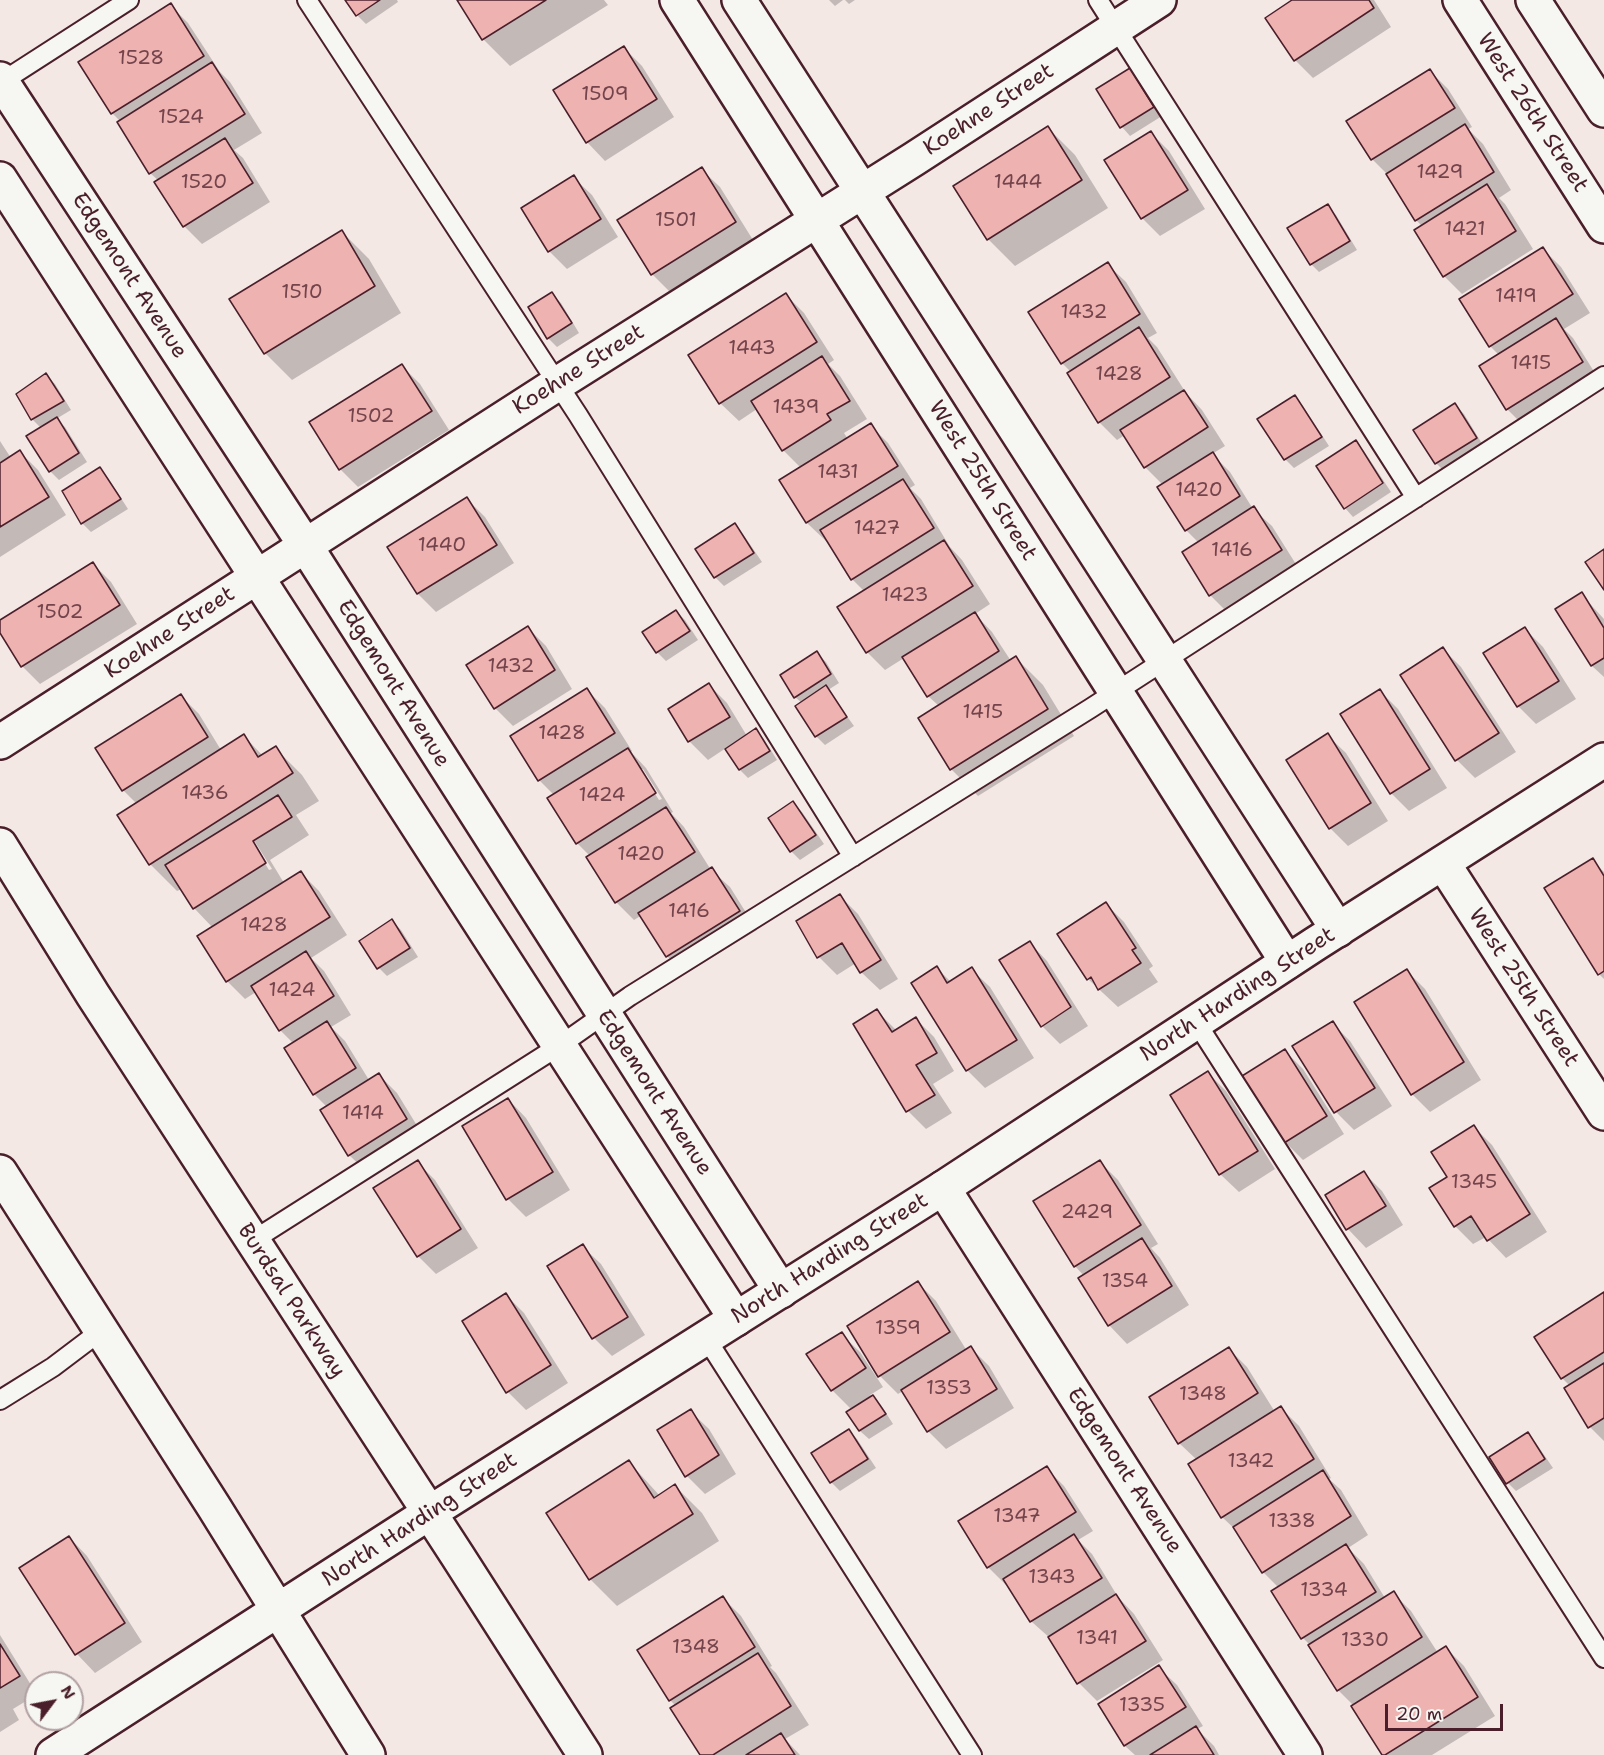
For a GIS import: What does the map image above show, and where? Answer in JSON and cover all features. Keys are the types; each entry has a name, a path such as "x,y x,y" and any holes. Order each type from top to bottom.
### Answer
{"street":[{"name":"West 25th Street","path":"677,0 1287,962"},
{"path":"739,0 1338,930"},
{"name":"Koehne Street","path":"0,742 1159,0"},
{"name":"West 26th Street","path":"1460,0 1604,226"},
{"path":"1533,0 1604,110"},
{"name":"Edgemont Avenue","path":"1,82 305,546 781,1291"},
{"path":"0,179 736,1319"},
{"name":"North Harding Street","path":"53,1755 429,1513 943,1188 1287,962 1604,760"},
{"name":"Burdsal Parkway","path":"0,845 93,995 585,1755"},
{"name":"West 25th Street","path":"1443,863 1604,1113"},
{"path":"0,1172 102,1330 368,1755"},
{"name":"Edgemont Avenue","path":"943,1188 1305,1755"}],"lane":[{"path":"1,82 129,0"},
{"path":"307,0 557,384 730,657 853,857"},
{"path":"1098,0 1416,498"},
{"path":"252,1241 560,1046 630,996 1116,692 1604,376"},
{"path":"1196,1022 1604,1658"},
{"path":"0,1400 53,1367 102,1330"},
{"path":"706,1338 972,1755"}],"building":[{"path":"345,0 380,0 356,16"},
{"path":"457,0 546,0 482,40"},
{"path":"1292,0 1369,0 1374,8 1294,61 1265,18"},
{"path":"171,3 204,56 111,114 78,62"},
{"path":"624,46 657,99 586,143 553,90"},
{"path":"212,62 245,114 149,174 117,122"},
{"path":"1130,68 1154,107 1120,128 1096,89"},
{"path":"1430,69 1455,108 1371,160 1346,121"},
{"path":"1465,124 1494,172 1415,221 1386,174"},
{"path":"1048,126 1082,180 987,240 953,186"},
{"path":"1151,131 1188,190 1141,219 1104,160"},
{"path":"225,138 253,183 183,227 154,182"},
{"path":"702,167 736,222 651,275 617,220"},
{"path":"574,175 601,219 548,252 521,208"},
{"path":"1487,184 1516,231 1443,277 1414,230"},
{"path":"1328,204 1350,241 1310,265 1287,228"},
{"path":"342,230 375,286 264,354 229,299"},
{"path":"1543,247 1573,294 1489,347 1459,299"},
{"path":"1108,262 1140,314 1061,364 1028,312"},
{"path":"552,292 572,323 547,339 528,307"},
{"path":"786,293 817,342 719,404 688,355"},
{"path":"1556,318 1583,362 1506,410 1479,366"},
{"path":"1139,327 1170,377 1098,423 1067,373"},
{"path":"822,356 850,401 827,414 831,420 782,451 751,401"},
{"path":"402,364 432,411 339,470 309,422"},
{"path":"46,373 64,401 31,420 16,394"},
{"path":"1184,390 1208,427 1144,468 1120,430"},
{"path":"1295,395 1322,437 1284,460 1257,419"},
{"path":"1455,403 1477,438 1435,464 1413,430"},
{"path":"57,417 79,453 49,472 26,436"},
{"path":"871,423 898,466 806,523 779,480"},
{"path":"1356,440 1383,483 1344,509 1316,466"},
{"path":"20,450 49,497 0,527 0,463"},
{"path":"1213,452 1240,496 1185,531 1157,487"},
{"path":"100,467 121,499 81,524 62,491"},
{"path":"903,479 934,528 851,580 820,530"},
{"path":"467,497 497,545 417,594 387,547"},
{"path":"1254,506 1282,550 1209,596 1182,552"},
{"path":"735,523 754,553 714,578 695,549"},
{"path":"944,540 973,586 866,653 837,607"},
{"path":"1604,549 1604,590 1585,562"},
{"path":"93,562 120,605 21,667 0,633 0,620"},
{"path":"1582,592 1604,628 1604,658 1591,666 1555,609"},
{"path":"676,610 690,631 656,653 642,632"},
{"path":"975,612 999,651 927,697 902,657"},
{"path":"528,626 555,670 494,709 466,665"},
{"path":"1525,627 1559,681 1517,707 1483,653"},
{"path":"1443,647 1499,733 1455,761 1400,675"},
{"path":"817,651 831,674 794,698 780,675"},
{"path":"1016,656 1048,709 950,770 918,718"},
{"path":"709,683 730,717 688,742 668,709"},
{"path":"826,685 847,717 815,737 795,706"},
{"path":"587,688 615,733 538,781 510,736"},
{"path":"1380,689 1430,769 1390,794 1340,714"},
{"path":"181,694 208,737 122,791 95,748"},
{"path":"756,728 770,751 739,770 725,749"},
{"path":"1328,733 1371,803 1329,829 1286,760"},
{"path":"244,734 258,757 276,746 293,773 149,865 117,815"},
{"path":"628,748 656,793 576,844 547,798"},
{"path":"278,795 292,817 253,841 266,863 193,909 165,865"},
{"path":"793,801 816,835 790,852 768,818"},
{"path":"666,807 695,852 615,903 586,857"},
{"path":"1593,858 1604,876 1604,971 1598,975 1544,888"},
{"path":"712,867 740,911 666,957 638,913"},
{"path":"301,871 330,917 226,982 197,936"},
{"path":"840,894 881,960 860,973 842,943 817,958 796,921"},
{"path":"1106,902 1136,948 1132,950 1141,963 1098,990 1091,977 1087,980 1057,934"},
{"path":"392,919 410,948 377,969 359,941"},
{"path":"1030,941 1071,1007 1041,1027 999,960"},
{"path":"306,951 334,996 279,1031 251,986"},
{"path":"937,966 947,983 972,967 1017,1040 966,1071 911,983"},
{"path":"1407,969 1464,1062 1411,1095 1354,1002"},
{"path":"877,1009 892,1032 916,1017 937,1053 916,1065 935,1095 906,1112 853,1024"},
{"path":"327,1021 356,1068 313,1095 284,1048"},
{"path":"1333,1021 1375,1088 1334,1113 1292,1046"},
{"path":"1285,1049 1327,1116 1284,1143 1242,1076"},
{"path":"1208,1071 1258,1151 1219,1175 1170,1095"},
{"path":"379,1073 407,1119 348,1156 320,1110"},
{"path":"508,1098 553,1172 506,1200 462,1126"},
{"path":"1474,1125 1530,1214 1487,1241 1471,1216 1454,1227 1429,1188 1447,1177 1431,1152"},
{"path":"418,1160 461,1229 417,1257 373,1188"},
{"path":"1100,1160 1141,1225 1074,1267 1033,1201"},
{"path":"1364,1171 1386,1206 1346,1230 1325,1195"},
{"path":"1142,1238 1172,1286 1108,1326 1078,1278"},
{"path":"583,1244 628,1317 592,1339 547,1266"},
{"path":"918,1281 950,1332 878,1377 847,1326"},
{"path":"1604,1292 1604,1352 1561,1379 1534,1337"},
{"path":"506,1293 551,1365 506,1393 462,1321"},
{"path":"842,1332 866,1368 831,1391 806,1354"},
{"path":"971,1346 997,1389 927,1432 901,1390"},
{"path":"1229,1347 1258,1393 1178,1444 1149,1397"},
{"path":"1604,1363 1604,1418 1588,1428 1564,1388"},
{"path":"873,1395 886,1414 859,1431 846,1412"},
{"path":"1281,1406 1314,1459 1221,1518 1188,1464"},
{"path":"691,1409 719,1455 685,1477 657,1430"},
{"path":"849,1429 868,1459 830,1483 811,1453"},
{"path":"1528,1432 1545,1459 1506,1484 1489,1457"},
{"path":"629,1460 654,1498 675,1484 693,1514 589,1580 546,1513"},
{"path":"1047,1466 1076,1512 987,1568 958,1521"},
{"path":"1323,1470 1351,1516 1262,1573 1233,1527"},
{"path":"1074,1534 1102,1578 1030,1622 1003,1579"},
{"path":"69,1536 125,1623 75,1655 19,1568"},
{"path":"1346,1544 1376,1592 1301,1639 1271,1591"},
{"path":"1394,1591 1422,1637 1337,1691 1308,1645"},
{"path":"1116,1594 1146,1641 1077,1684 1048,1637"},
{"path":"723,1596 755,1647 669,1701 637,1650"},
{"path":"0,1644 20,1676 0,1688"},
{"path":"1446,1646 1478,1697 1382,1755 1351,1706"},
{"path":"758,1653 791,1706 713,1755 700,1755 670,1708"},
{"path":"1159,1665 1186,1707 1124,1746 1098,1704"},
{"path":"1196,1726 1214,1755 1150,1755"},
{"path":"781,1733 795,1755 746,1755"}]}
